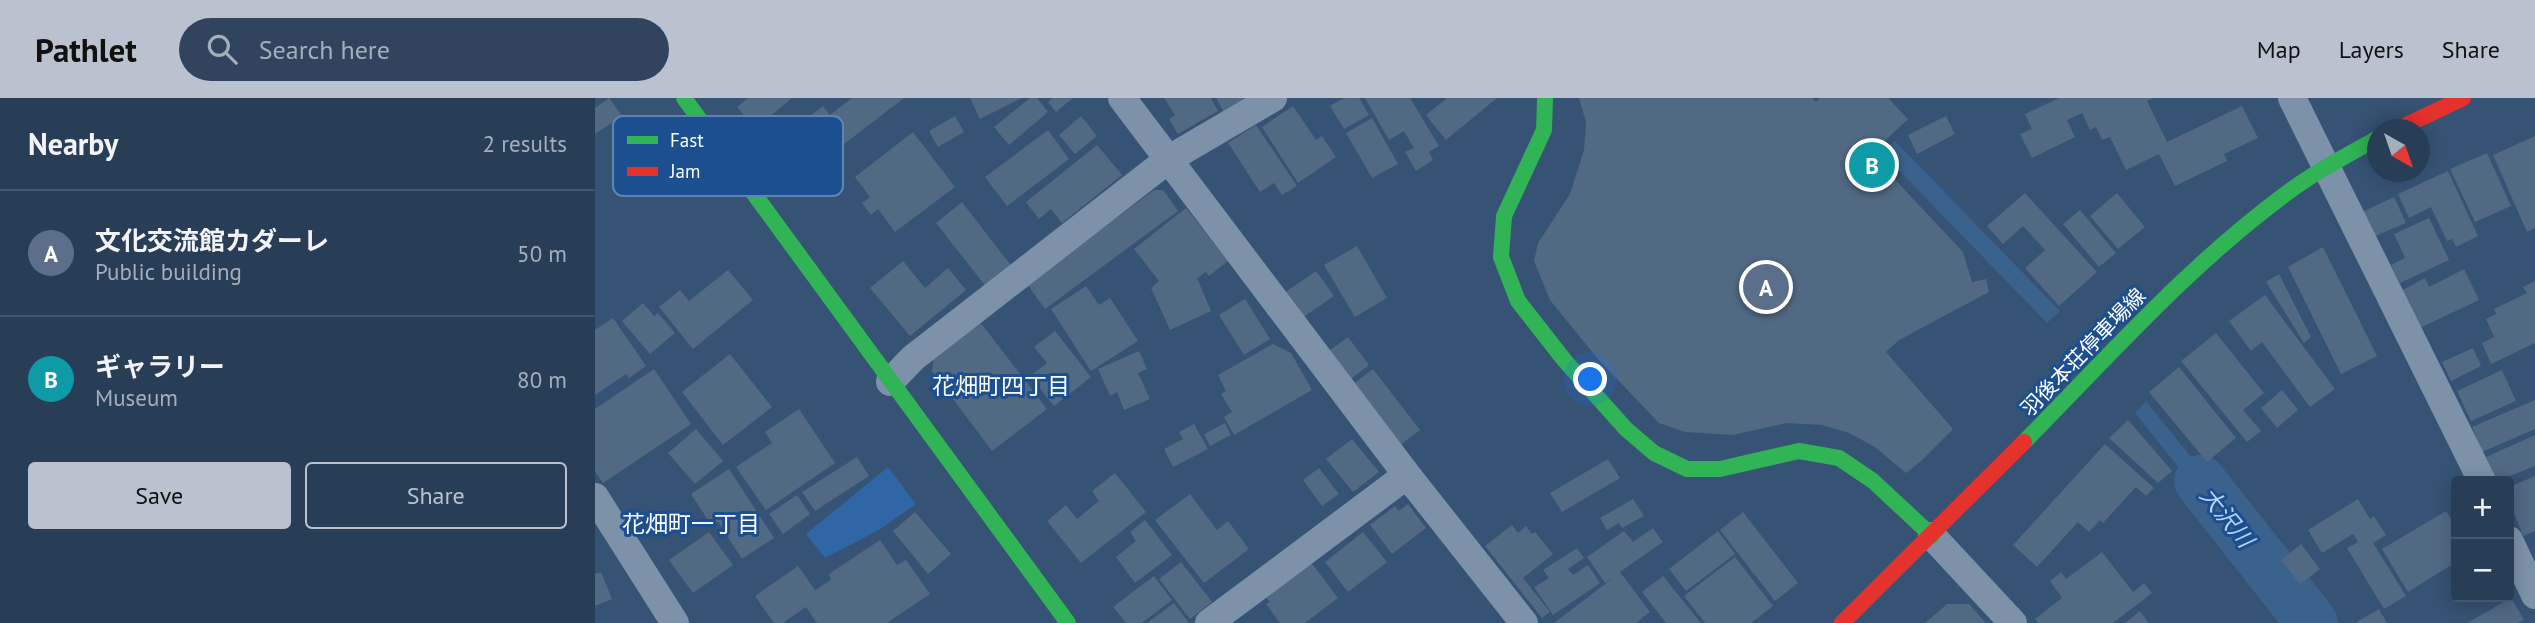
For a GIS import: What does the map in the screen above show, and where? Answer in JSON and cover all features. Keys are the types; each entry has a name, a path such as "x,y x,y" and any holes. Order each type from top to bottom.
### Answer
{"street":[{"path":"684,98 697,116"},
{"path":"1122,98 1407,475 1524,623"},
{"path":"890,382 913,358 1169,159 1273,98"},
{"path":"1545,98 1544,130 1504,216 1501,257 1518,301 1565,361 1626,429 1654,453 1687,469 1720,469 1799,451 1839,458 1873,481 1932,536 2013,623"},
{"path":"2292,98 2480,476"},
{"path":"2419,119 2463,98"},
{"name":"羽後本荘停車場線","path":"1842,623 1932,536 2172,290 2248,223 2326,166 2367,144"},
{"path":"755,196 1068,623"},
{"path":"1209,623 1407,475"},
{"path":"595,497 675,623"},
{"path":"2520,549 2535,595"}],"shaded area":[{"path":"888,467 916,504 879,530 825,558 806,534"}],"water":[{"path":"1895,141 2060,311 2047,323 1882,153"},
{"path":"2146,401 2252,533 2239,543 2135,413"},
{"path":"2265,548 2323,623 2304,623 2254,559"}],"building":[{"path":"609,98 622,116 613,116 613,122 595,134 595,108"},
{"path":"748,98 792,98 771,116 744,116 737,107"},
{"path":"852,98 904,98 843,145 843,116 810,116 823,106 830,115"},
{"path":"970,98 1022,98 980,119"},
{"path":"1030,98 1037,98 1048,112 1009,145 994,127"},
{"path":"1052,98 1073,98 1056,112 1048,102"},
{"path":"1164,98 1211,98 1218,111 1178,134 1169,119 1175,115"},
{"path":"1216,98 1245,98 1223,111"},
{"path":"1344,98 1359,98 1369,115 1344,129 1330,106"},
{"path":"1365,98 1410,98 1439,146 1429,152 1433,160 1416,171 1405,152 1414,148 1404,131 1389,140"},
{"path":"1447,98 1497,98 1446,140 1426,115"},
{"path":"1579,98 1812,98 1816,102 1820,98 1888,98 1908,119 1871,154 1963,252 1972,282 1986,279 1989,292 1899,340 1886,352 1953,429 1906,473 1875,447 1849,433 1822,425 1787,423 1733,435 1685,432 1659,423 1597,358 1550,300 1534,261 1538,243 1570,194 1584,150 1586,122"},
{"path":"2059,98 2154,98 2147,101 2167,142 2242,106 2258,138 2224,154 2227,161 2175,186 2159,154 2126,170 2110,137 2102,140 2096,127 2090,130 2082,113 2067,120 2075,137 2032,158 2020,134 2032,129 2025,114"},
{"path":"1293,106 1316,140 1322,136 1336,157 1298,183 1262,127"},
{"path":"955,116 964,132 938,147 929,131"},
{"path":"1081,116 1097,136 1075,154 1059,135"},
{"path":"1946,116 1955,134 1917,154 1908,135"},
{"path":"1372,118 1398,164 1372,178 1346,133"},
{"path":"1256,125 1297,186 1282,195 1274,183 1260,192 1228,143"},
{"path":"1048,130 1069,159 1007,206 985,177"},
{"path":"913,132 955,187 895,232 878,209 871,215 862,203 870,197 855,177"},
{"path":"2535,136 2535,228 2527,232 2493,155"},
{"path":"1097,145 1122,175 1062,223 1051,209 1039,219 1026,202"},
{"path":"2487,153 2511,206 2475,222 2450,169"},
{"path":"2448,171 2478,236 2456,247 2452,239 2447,241 2431,207 2409,218 2398,194 2430,182 2430,179"},
{"path":"1154,190 1163,190 1178,211 1045,309 1027,284"},
{"path":"2025,193 2097,272 2059,306 2025,268 2045,250 2023,226 2003,244 1987,226"},
{"path":"2117,193 2145,227 2118,249 2090,216"},
{"path":"2394,197 2406,223 2373,237 2362,212"},
{"path":"962,202 1013,268 987,288 936,223"},
{"path":"1186,208 1228,261 1209,276 1206,272 1197,278 1211,311 1170,330 1151,288 1159,281 1134,249"},
{"path":"2080,210 2116,253 2099,267 2063,224"},
{"path":"2429,218 2449,260 2400,283 2391,265 2405,258 2394,234"},
{"path":"1357,246 1387,298 1355,317 1324,265"},
{"path":"2323,247 2377,356 2341,374 2288,267"},
{"path":"903,261 925,288 948,268 966,290 910,336 870,288"},
{"path":"2464,269 2479,300 2420,328 2401,291 2425,278 2429,287"},
{"path":"728,270 753,300 693,349 659,307 680,290 689,301"},
{"path":"1316,271 1334,296 1302,318 1284,293"},
{"path":"2279,274 2311,337 2304,343 2266,282"},
{"path":"2535,281 2535,343 2491,364 2482,343 2494,337 2486,319 2496,314 2494,309 2527,293 2523,287"},
{"path":"1086,286 1099,305 1110,298 1138,341 1091,371 1051,309"},
{"path":"2265,295 2335,389 2310,407 2262,342 2251,351 2229,321"},
{"path":"1245,299 1270,339 1244,355 1219,315"},
{"path":"643,303 654,316 658,313 675,333 650,354 622,321"},
{"path":"613,318 646,366 629,378 626,374 595,395 595,330"},
{"path":"980,322 1047,409 992,451 932,371 934,357"},
{"path":"1055,331 1091,377 1054,406 1030,376 1047,363 1034,347"},
{"path":"2216,333 2264,393 2243,410 2261,431 2247,442 2181,361"},
{"path":"1348,337 1369,365 1347,382 1326,353"},
{"path":"1273,344 1291,353 1312,390 1234,435 1224,417 1232,412 1221,394 1226,391 1218,375"},
{"path":"2473,348 2481,366 2451,381 2442,362"},
{"path":"1139,351 1147,369 1138,373 1150,399 1124,410 1117,392 1110,396 1098,369"},
{"path":"730,354 772,407 723,445 682,392"},
{"path":"2179,367 2236,438 2207,462 2149,392"},
{"path":"654,369 691,424 603,483 595,471 595,409"},
{"path":"1373,369 1420,430 1399,446 1352,385"},
{"path":"2502,370 2516,401 2471,421 2457,391"},
{"path":"2282,390 2298,410 2277,428 2261,408"},
{"path":"2535,400 2535,429 2482,452 2472,427"},
{"path":"799,409 835,463 766,510 736,467 772,443 765,432"},
{"path":"2128,420 2172,471 2158,483 2109,438"},
{"path":"1225,423 1231,435 1210,446 1204,434"},
{"path":"1194,424 1208,449 1173,467 1164,449 1183,439 1179,432"},
{"path":"696,429 723,461 695,484 668,453"},
{"path":"2535,435 2535,466 2510,476 2495,476 2486,457"},
{"path":"1352,439 1379,472 1353,492 1326,459"},
{"path":"2105,444 2154,488 2146,496 2136,487 2103,523 2100,520 2089,532 2078,522 2037,567 2013,545"},
{"path":"857,457 869,476 815,511 802,492"},
{"path":"1608,459 1620,478 1562,512 1550,493"},
{"path":"1319,468 1339,494 1322,506 1303,480"},
{"path":"729,469 774,538 742,559 718,522 712,526 691,494"},
{"path":"1115,473 1146,512 1081,563 1047,521 1066,505 1077,519 1099,501 1092,491"},
{"path":"2535,476 2535,531 2523,536 2514,513 2514,485"},
{"path":"1190,494 1217,530 1228,521 1249,549 1204,583 1155,520"},
{"path":"797,495 810,514 783,534 769,514"},
{"path":"1633,499 1644,516 1622,528 1619,523 1607,530 1600,518"},
{"path":"2358,499 2370,519 2374,516 2386,535 2373,543 2406,596 2384,609 2347,548 2358,542 2353,534 2322,553 2308,530"},
{"path":"1408,504 1426,528 1392,554 1370,525 1395,506 1399,511"},
{"path":"2446,511 2451,519 2451,565 2408,592 2382,549"},
{"path":"915,512 951,554 928,574 893,531"},
{"path":"1743,512 1798,583 1775,601 1720,530"},
{"path":"1145,520 1172,555 1135,583 1116,557 1136,541 1130,532"},
{"path":"1512,525 1518,533 1526,526 1532,534 1535,532 1553,554 1523,578 1550,612 1542,618 1485,546"},
{"path":"1653,528 1663,542 1620,572 1650,612 1636,623 1554,623 1613,578 1605,583 1587,557 1624,531 1633,542"},
{"path":"1718,531 1735,554 1686,591 1669,569"},
{"path":"709,532 733,565 693,593 669,560"},
{"path":"1363,532 1387,562 1348,592 1325,562"},
{"path":"880,540 897,565 906,560 930,594 887,623 817,623 806,607 783,623 774,623 755,596 798,566 815,590 831,580 829,574"},
{"path":"2301,544 2320,569 2300,584 2281,560"},
{"path":"1577,548 1584,558 1568,569 1573,575 1588,565 1600,583 1553,615 1534,587 1549,578 1543,570"},
{"path":"2102,552 2133,592 2144,583 2152,593 2113,623 2038,623 2035,619 2062,598 2050,581 2061,572 2066,579"},
{"path":"1735,557 1773,606 1751,623 1705,623 1684,596"},
{"path":"1181,562 1212,602 1190,619 1159,579"},
{"path":"1311,562 1338,598 1305,623 1280,623 1266,604 1270,602 1266,597"},
{"path":"601,572 612,599 595,606 595,574"},
{"path":"1154,576 1172,600 1142,623 1126,623 1113,607"},
{"path":"1663,576 1701,623 1666,623 1642,592"},
{"path":"2504,602 2513,602 2524,620 2518,623 2467,623"},
{"path":"1174,603 1189,623 1147,623"},
{"path":"1947,604 1969,604 1986,623 1925,623"},
{"path":"2379,609 2387,623 2355,623"},
{"path":"2140,611 2149,623 2125,623"}],"waterway":[{"name":"大沢川","path":"2200,481 2312,623"}],"traffic: fast":[{"path":"684,98 697,116"},
{"path":"1545,98 1544,130 1504,216 1501,257 1518,301 1565,361 1626,429 1654,453 1687,469 1720,469 1799,451 1839,458 1873,481 1932,536"},
{"path":"2024,442 2151,312 2217,250 2298,185 2367,144"},
{"path":"756,196 1068,623"}],"traffic: jam":[{"path":"2419,119 2463,98"},
{"path":"1842,623 2024,442"}],"place":[{"name":"ギャラリー","path":"1872,165"},
{"name":"文化交流館カダーレ","path":"1766,287"}],"district":[{"name":"花畑町四丁目","path":"1001,385"},
{"name":"花畑町一丁目","path":"691,523"}]}
